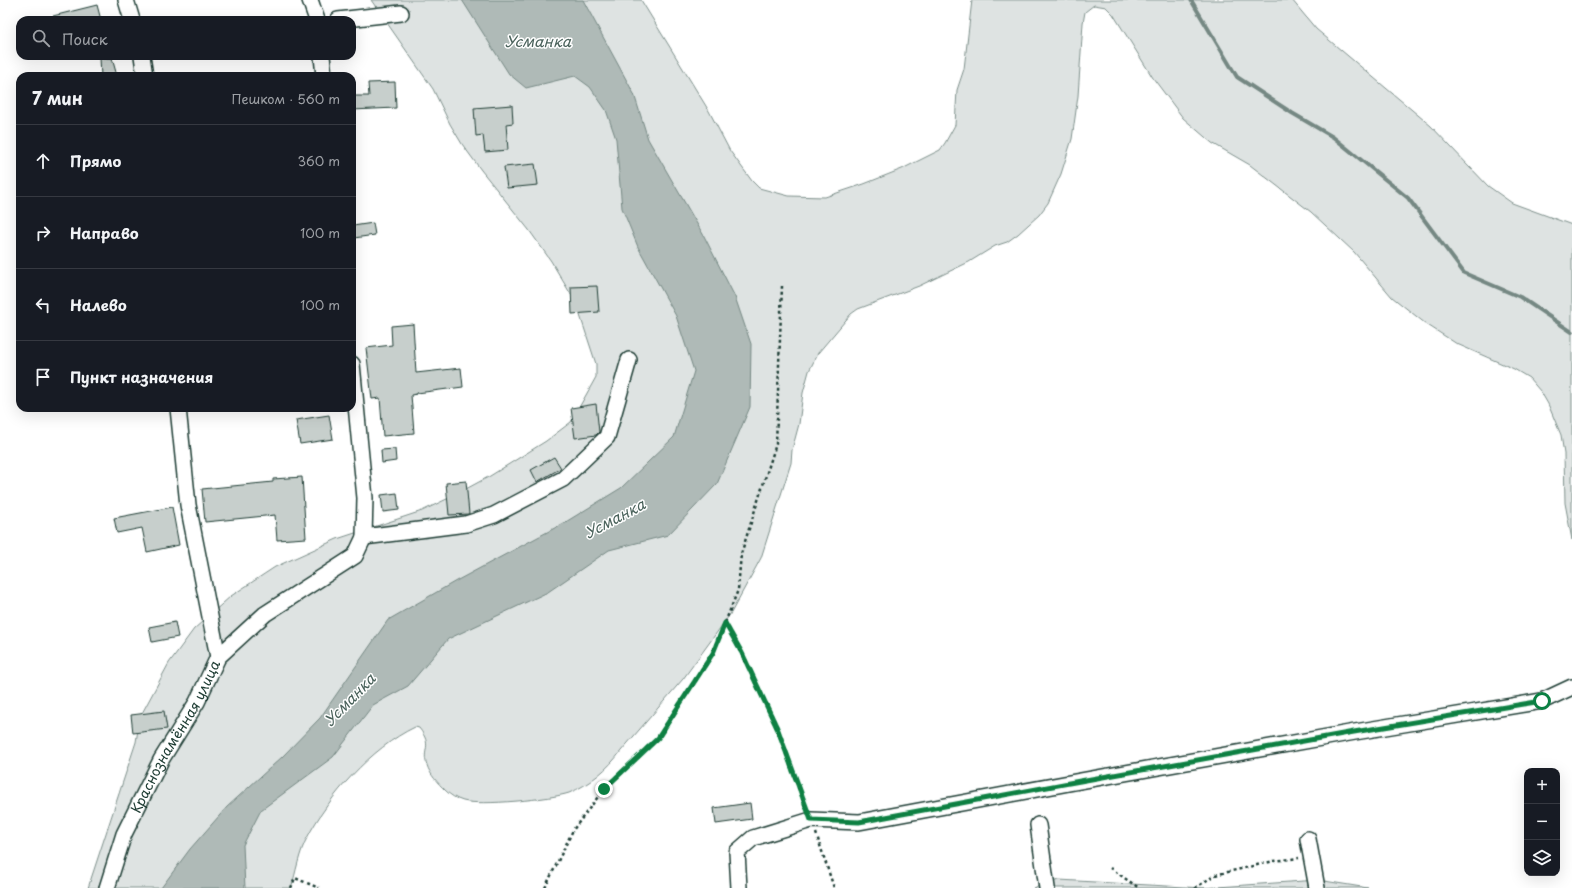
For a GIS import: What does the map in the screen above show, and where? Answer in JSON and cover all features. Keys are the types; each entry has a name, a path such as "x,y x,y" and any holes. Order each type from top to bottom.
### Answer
{"street":[{"path":"126,0 131,16"},
{"path":"310,0 316,16"},
{"path":"356,18 401,13"},
{"path":"143,60 144,72"},
{"path":"322,60 324,72"},
{"path":"364,537 466,524 494,515 563,479 607,437 629,360"},
{"name":"Краснознамённая улица","path":"107,888 124,834 161,760 197,702 218,657 265,614 355,556 364,537 365,498 356,405"},
{"path":"178,412 188,505 218,657"},
{"path":"739,888 737,852 754,838 811,820 859,822 1354,732 1542,701 1572,687"},
{"path":"1038,825 1047,888"},
{"path":"1308,839 1317,888"}],"path":[{"path":"545,888 573,830 604,789 658,738 713,653 738,590 741,554 776,444 782,286"},
{"path":"725,623 742,653 778,730 834,888"},
{"path":"1195,888 1216,875 1274,861 1311,856"},
{"path":"1110,868 1139,888"},
{"path":"291,888 295,878 319,888"}],"shaded area":[{"path":"371,0 641,0 709,111 730,151 752,181 759,188 789,196 825,197 902,169 940,150 955,125 957,90 964,69 972,0 1292,0 1316,29 1431,126 1488,186 1512,203 1572,225 1572,540 1565,503 1564,454 1561,435 1548,404 1541,392 1529,378 1514,369 1457,344 1426,324 1392,297 1354,252 1311,212 1250,165 1212,143 1183,118 1153,78 1113,14 1106,7 1094,5 1085,12 1083,23 1078,96 1072,139 1061,174 1048,203 1039,215 1007,242 995,246 969,262 919,286 858,309 851,314 818,353 809,371 803,393 799,424 792,450 791,463 761,558 731,613 683,679 605,770 576,790 560,795 485,803 463,801 449,794 428,769 425,755 427,744 426,740 419,728 415,727 383,747 367,760 339,790 316,822 304,844 291,888 88,888 136,742 140,717 169,663 194,629 231,596 275,567 337,539 422,511 490,476 546,441 571,422 596,377 596,364 576,303 551,261 529,230 462,144 450,124 433,89"},
{"path":"1059,880 1203,888 1033,888"},
{"path":"1318,880 1368,888 1203,888"}],"water":[{"name":"Усманка","path":"462,0 583,0 634,94 648,139 704,236 735,297 751,344 750,407 717,484 668,535 609,550 548,592 448,639 408,686 373,705 333,757 261,810 243,845 245,888 161,888 190,849 227,807 282,757 320,718 388,620 456,581 564,523 621,488 674,437 694,371 676,316 638,247 622,208 616,139 606,110 590,87 575,76 526,88 509,74"}],"building":[{"path":"97,5 100,16 53,16"},
{"path":"100,60 113,60 116,72 101,72"},
{"path":"395,82 396,108 356,110 356,96 369,96 368,83"},
{"path":"512,105 513,123 506,124 508,150 485,152 483,135 476,136 474,108"},
{"path":"535,164 538,185 507,188 504,167"},
{"path":"373,223 375,235 356,238 356,226"},
{"path":"597,286 599,312 572,314 571,287"},
{"path":"413,324 416,373 461,368 463,387 411,395 414,433 383,436 380,398 372,399 366,348 392,345 391,326"},
{"path":"596,404 599,432 596,435 575,438 571,408"},
{"path":"329,415 333,439 300,444 296,420"},
{"path":"395,449 396,461 382,463 381,450"},
{"path":"554,457 561,468 537,482 531,470"},
{"path":"302,477 306,538 277,540 275,515 205,522 202,489 273,482 273,479"},
{"path":"466,481 469,514 449,515 446,483"},
{"path":"397,493 399,510 383,512 381,495"},
{"path":"172,507 179,545 147,552 142,528 117,533 114,518"},
{"path":"175,622 178,637 152,642 149,627"},
{"path":"164,711 167,729 133,733 131,715"},
{"path":"750,803 752,819 716,824 714,808"}],"waterway":[{"path":"1191,0 1237,77 1292,113 1333,137 1408,198 1464,273 1520,297 1572,332"}],"route":[{"path":"604,789 658,738 713,653 725,623 742,653 778,730 811,820 859,822 1354,732 1542,701"}]}
